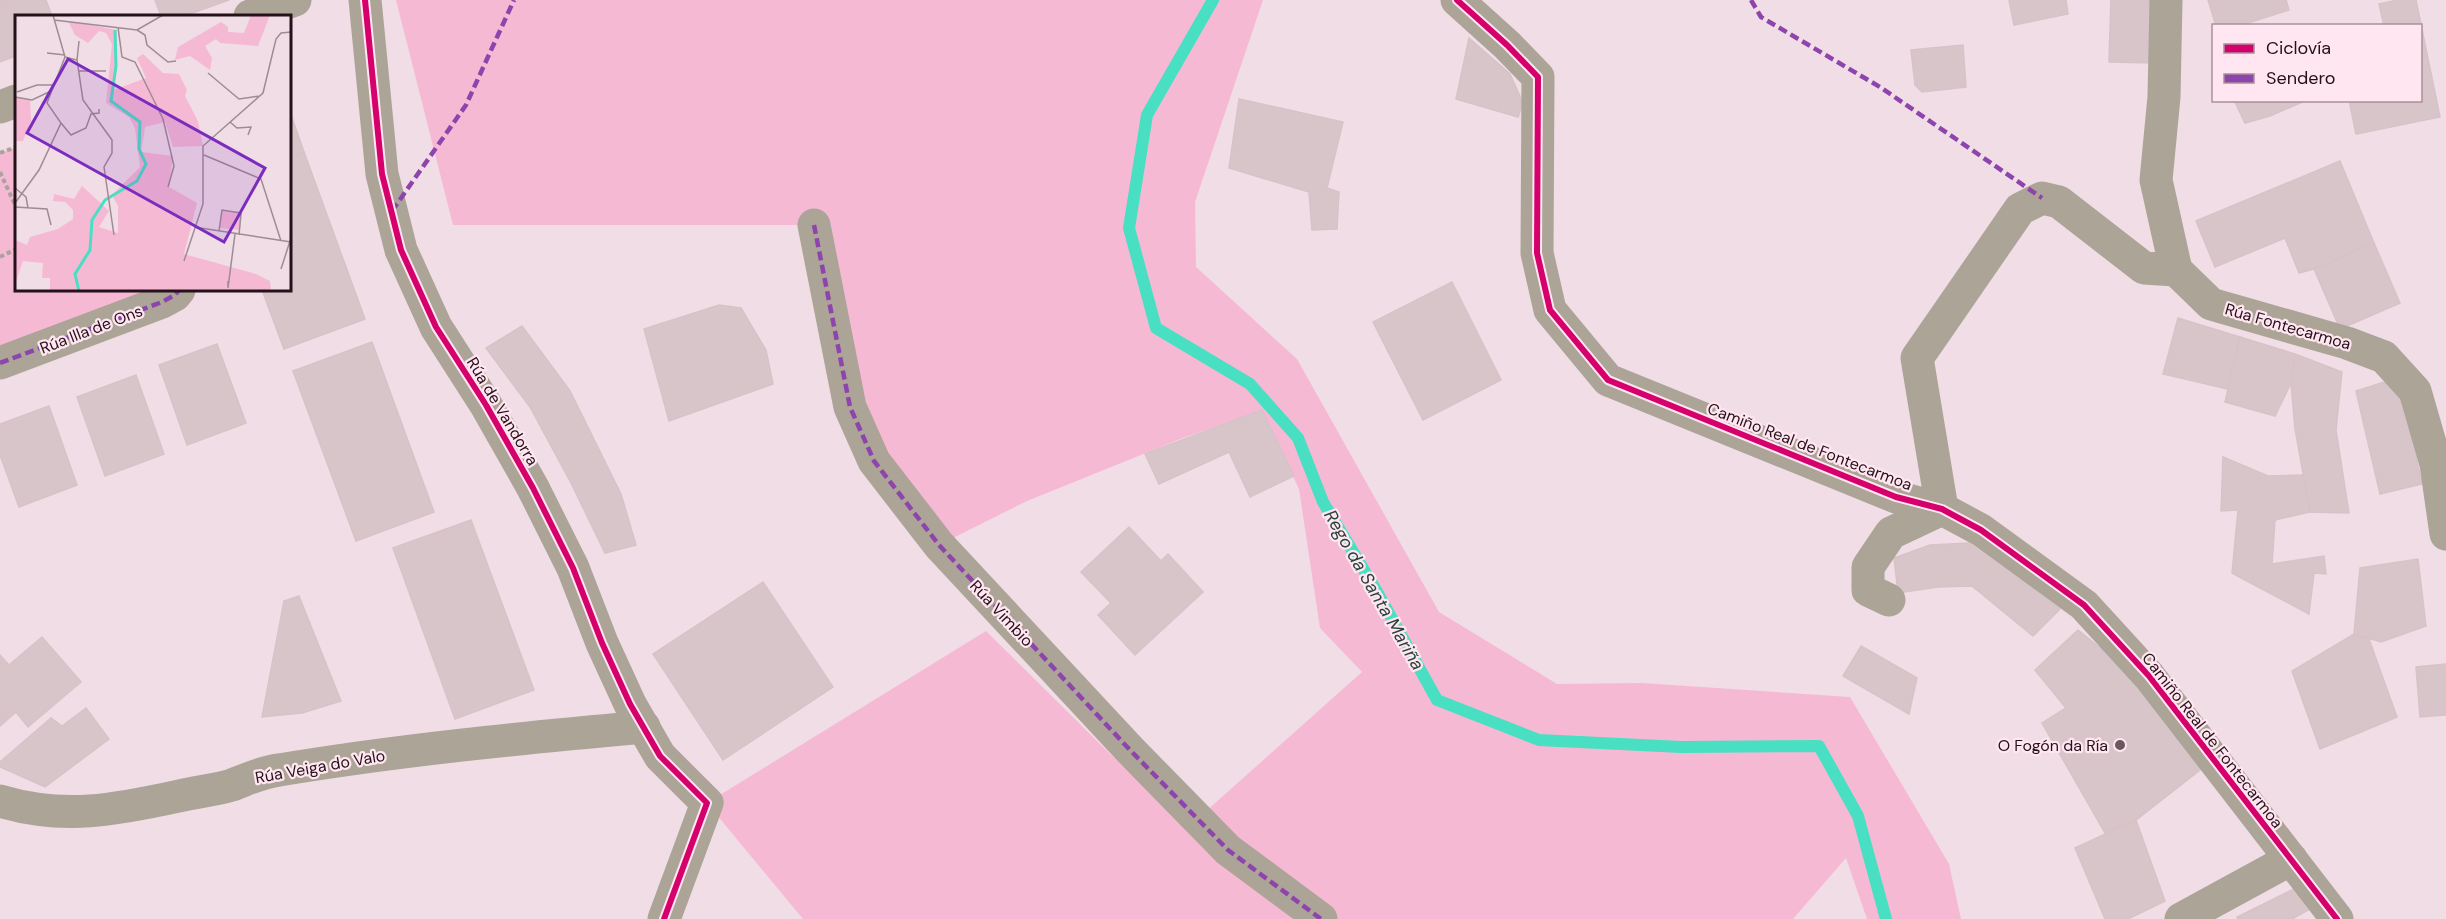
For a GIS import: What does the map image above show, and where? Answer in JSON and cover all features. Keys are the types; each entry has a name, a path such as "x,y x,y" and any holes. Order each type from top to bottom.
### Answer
{"street":[{"path":"253,15 295,0"},
{"name":"Rúa de Vandorra","path":"365,0 382,174 401,250 436,327 486,405 538,498 573,568 602,643 630,704 660,756 707,802 664,919"},
{"name":"Camiño Real de Fontecarmoa","path":"1457,0 1507,45 1538,77 1537,253 1539,264 1550,310 1608,380 1896,497 1942,509 1981,530 2084,605 2149,676 2337,919"},
{"path":"2166,0 2164,96 2156,180 2176,270"},
{"path":"0,107 15,101"},
{"name":"Camiño Real de Fontecarmoa","path":"1942,509 1917,358 2020,209 2042,198 2059,202 2144,268 2176,270"},
{"name":"Rúa Vimbio","path":"814,225 850,406 874,461 939,545 1130,750 1220,842 1321,919"},
{"name":"Rúa Fontecarmoa","path":"2176,270 2211,304 2347,343 2384,357 2415,392 2436,464 2445,522"},
{"name":"Rúa Illa de Ons","path":"0,363 162,302 178,291"},
{"path":"1889,600 1868,590 1868,567 1891,533 1942,509"},
{"name":"Rúa Veiga do Valo","path":"0,801 21,807 63,813 110,810 231,785 262,772 324,762 492,741 644,728"},
{"path":"2181,919 2291,859"}],"path":[{"path":"0,153 15,147"},
{"path":"0,172 15,205"},
{"path":"0,256 15,249"}],"shaded area":[{"path":"396,0 1263,0 1195,202 1196,267 1297,359 1439,612 1557,684 1642,683 1850,697 1949,864 1961,919 1867,919 1846,858 1793,919 803,919 707,803 986,631 1186,829 1362,672 1320,628 1299,489 1262,411 1183,438 1027,501 939,545 874,461 814,225 453,225"},
{"path":"15,147 15,291 172,291 0,358 0,153"}],"building":[{"path":"0,0 46,0 52,15 15,15 15,56 0,62"},
{"path":"155,0 229,0 187,15 161,15"},
{"path":"2009,0 2066,0 2068,14 2014,25"},
{"path":"2111,0 2153,0 2152,63 2109,62"},
{"path":"2208,0 2286,0 2289,10 2245,24 2215,24"},
{"path":"2397,0 2416,0 2421,24 2384,24 2379,4"},
{"path":"2422,29 2440,117 2356,134 2349,102 2422,102"},
{"path":"1469,38 1510,74 1523,103 1518,117 1456,99"},
{"path":"1963,45 1966,87 1922,92 1915,85 1911,50"},
{"path":"1239,99 1343,122 1327,188 1339,192 1337,229 1312,230 1309,192 1229,168"},
{"path":"2235,102 2302,102 2270,116 2245,123"},
{"path":"291,115 304,152 291,158"},
{"path":"304,152 365,319 284,349 262,291 291,291 291,158"},
{"path":"2340,161 2374,243 2314,269 2299,273 2285,238 2215,267 2196,221"},
{"path":"2374,243 2400,303 2340,329 2314,269"},
{"path":"1452,282 1501,380 1423,420 1373,322"},
{"path":"719,305 741,308 766,350 773,384 669,421 644,329"},
{"path":"2178,318 2240,337 2228,389 2163,374"},
{"path":"522,326 570,391 621,494 636,545 605,553 530,407 486,348"},
{"path":"2240,337 2295,354 2291,383 2275,416 2225,402"},
{"path":"372,342 434,512 356,541 293,371"},
{"path":"217,344 246,423 187,445 159,365"},
{"path":"2295,354 2342,372 2336,430 2349,513 2310,512 2295,429 2291,383"},
{"path":"136,375 164,454 105,476 77,397"},
{"path":"2384,382 2404,400 2422,484 2380,494 2356,391"},
{"path":"49,406 77,485 19,507 0,455 0,424"},
{"path":"1262,410 1294,476 1250,497 1229,452 1159,484 1145,454"},
{"path":"2223,457 2268,476 2303,475 2310,512 2275,520 2272,564 2324,556 2326,574 2314,573 2309,614 2232,573 2238,510 2221,511"},
{"path":"471,520 534,690 455,719 393,548"},
{"path":"1129,527 1161,561 1168,554 1203,592 1135,655 1098,615 1111,603 1081,572"},
{"path":"1969,543 2060,609 2033,636 1972,586 1938,587 1898,593 1894,558 1930,545"},
{"path":"2418,559 2426,626 2381,642 2354,634 2360,568"},
{"path":"763,582 833,687 723,760 653,654"},
{"path":"299,596 341,701 302,713 262,717 284,601"},
{"name":"O Fogón da Ría","path":"2078,630 2123,666 2204,767 2136,820 2105,833 2042,723 2066,708 2035,670"},
{"path":"2354,634 2369,639 2397,717 2320,749 2292,671"},
{"path":"42,637 81,682 28,727 16,712 0,726 0,655 9,665"},
{"path":"1861,646 1917,678 1909,714 1843,676"},
{"path":"2446,664 2446,715 2420,717 2416,667"},
{"path":"86,708 109,739 45,787 0,767 0,762 51,718 62,726"},
{"path":"2136,820 2165,901 2128,919 2105,919 2075,848"},
{"path":"2302,885 2317,905 2292,919 2238,919 2237,917"}],"waterway":[{"name":"Rego da Santa Mariña","path":"1213,0 1147,115 1129,228 1156,328 1250,384 1298,438 1323,502 1376,590 1437,700 1539,740 1681,747 1819,746 1858,816 1886,919"}],"marked path":[{"path":"392,211 466,105 514,0"},
{"path":"1751,0 1761,17 1880,87 2042,198"},
{"path":"814,225 850,407 874,461 939,545 1130,750 1228,850 1321,919"},
{"path":"0,363 162,302 178,291"}],"cycle path":[{"path":"365,0 382,174 401,250 436,327 486,405 533,488 573,568 602,643 630,704 660,756 707,803 664,919"},
{"path":"1457,0 1507,45 1538,77 1537,253 1550,310 1608,380 1896,497 1942,509 1981,530 2084,605 2149,676 2337,919"}],"place":[{"name":"O Fogón da Ría","path":"2120,745"}]}
